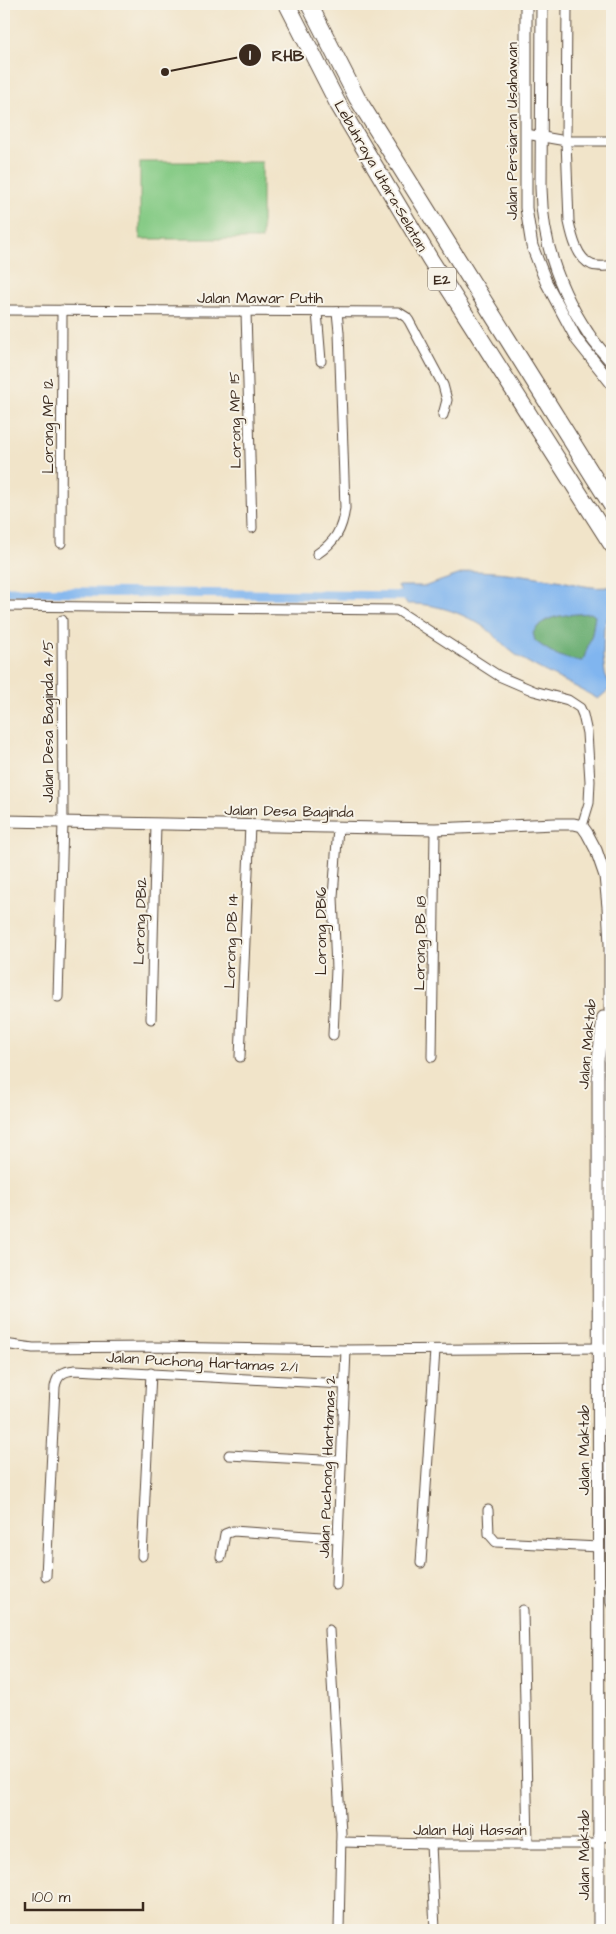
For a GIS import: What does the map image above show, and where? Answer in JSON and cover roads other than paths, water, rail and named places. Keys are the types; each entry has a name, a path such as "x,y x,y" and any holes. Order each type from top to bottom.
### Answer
{"highway":[{"name":"Lebuhraya Utara–Selatan","path":"287,4 339,106 430,259 612,545"},
{"name":"Lebuhraya Utara–Selatan","path":"309,4 357,98 612,506"}],"street":[{"name":"Jalan Persiaran Usahawan","path":"526,4 526,208 528,227 536,258 546,282 577,340 612,384"},
{"name":"Jalan Persiaran Usahawan","path":"542,4 541,210 548,250 562,286 588,334 612,363"},
{"path":"567,4 566,141 569,222 582,258 595,266 612,266"},
{"path":"526,134 566,141 612,141"},
{"name":"Jalan Mawar Putih","path":"4,310 393,311 402,313 443,385 447,400 443,415"},
{"name":"Lorong MP 12","path":"61,543 62,310"},
{"name":"Lorong MP 15","path":"246,312 252,528"},
{"path":"317,312 321,361"},
{"path":"317,554 334,541 343,521 345,508 337,312"},
{"path":"4,606 397,610 499,676 534,691 568,700 580,708 587,733 590,781 588,803 578,825"},
{"name":"Jalan Desa Baginda 4/5","path":"58,997 63,823 62,620"},
{"name":"Jalan Desa Baginda","path":"4,821 435,829 578,825"},
{"name":"Lorong DB12","path":"150,1019 156,824"},
{"name":"Lorong DB 14","path":"240,1057 250,825"},
{"name":"Jalan Maktab","path":"578,825 596,850 605,876 610,944 605,1348 599,1546 599,1930"},
{"name":"Lorong DB16","path":"333,1035 336,969 333,897 338,827"},
{"name":"Lorong DB 18","path":"432,1057 435,829"},
{"path":"4,1344 33,1348 153,1347 435,1350 605,1348"},
{"name":"Jalan Maktab","path":"605,1348 612,1603"},
{"name":"Jalan Puchong Hartamas 2","path":"336,1585 346,1350"},
{"path":"420,1563 435,1350"},
{"name":"Jalan Puchong Hartamas 2/1","path":"46,1576 55,1387 60,1374 75,1370 344,1384"},
{"path":"142,1556 151,1373"},
{"path":"229,1454 340,1461"},
{"path":"488,1510 489,1534 496,1542 599,1546"},
{"path":"221,1557 225,1534 233,1531 338,1538"},
{"path":"599,1561 612,1561"},
{"path":"523,1610 528,1844"},
{"path":"330,1630 341,1842 339,1930"},
{"path":"599,1839 612,1836"},
{"name":"Jalan Haji Hassan","path":"341,1842 528,1844 599,1839"},
{"path":"431,1844 435,1930"}],"water":[{"path":"470,571 551,579 590,587 612,586 612,604 604,628 603,656 605,673 611,688 598,699 516,655 487,629 469,618 439,607 407,604 398,586 426,586","holes":["591,613 595,616 592,634 583,661 576,661 558,655 535,641 533,633 538,626 551,618"]}],"waterway":[{"path":"4,591 413,596"}],"place":[{"name":"RHB","path":"165,72"}]}
